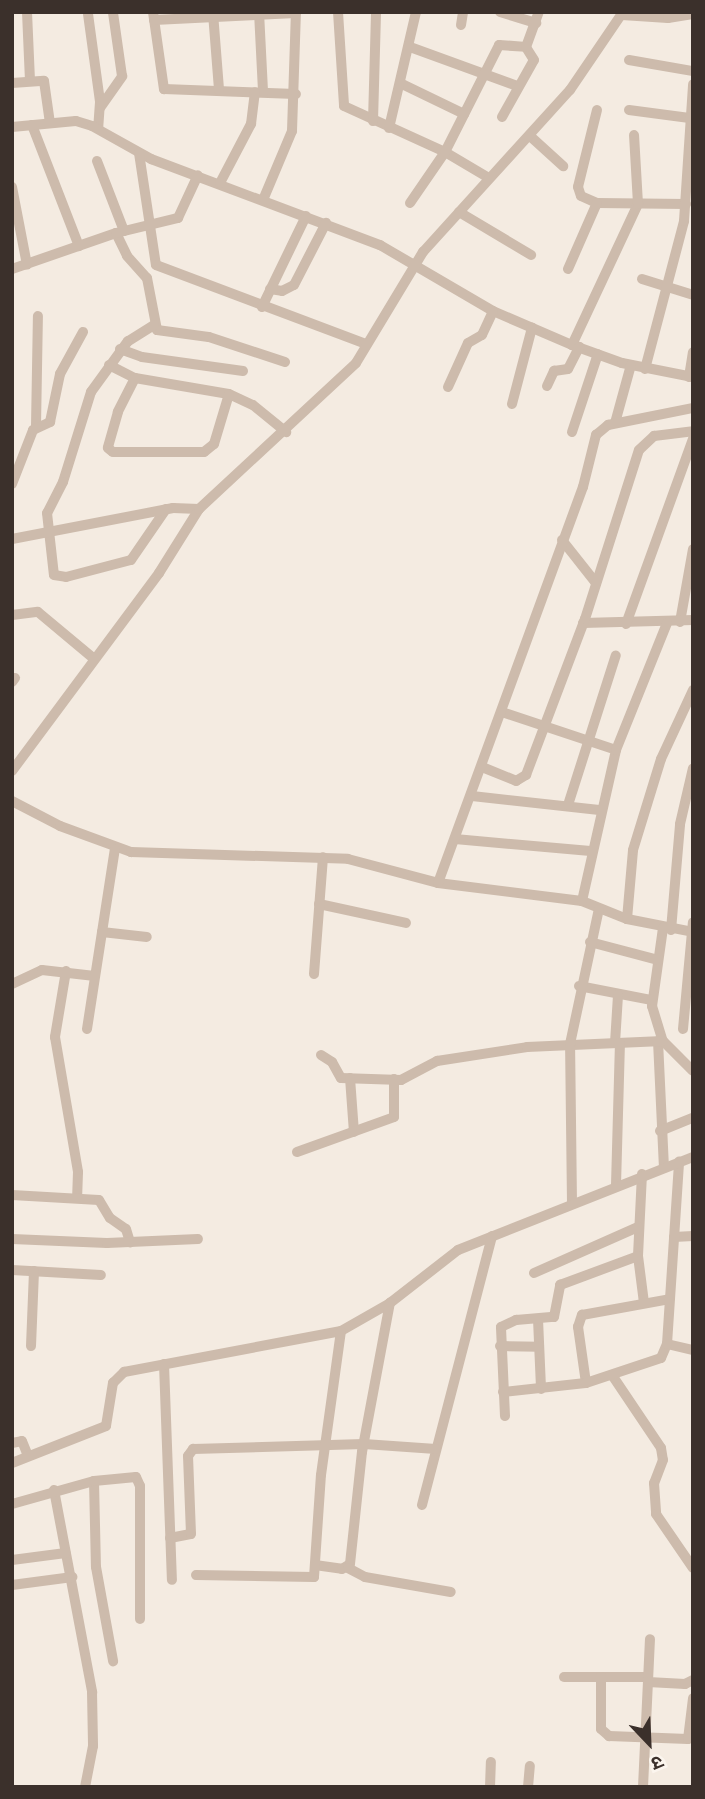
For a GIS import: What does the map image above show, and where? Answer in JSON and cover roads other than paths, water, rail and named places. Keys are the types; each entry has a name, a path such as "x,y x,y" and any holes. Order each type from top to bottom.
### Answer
{"street":[{"path":"27,12 30,80"},
{"path":"338,12 341,103 373,121 445,152 489,178"},
{"path":"373,121 376,12"},
{"path":"389,128 402,84 416,12"},
{"path":"461,25 463,12"},
{"path":"500,12 538,18 526,47"},
{"path":"100,108 122,76 113,13"},
{"path":"262,200 290,139 296,94 296,13 153,16 164,89 296,94"},
{"path":"12,771 93,658 159,573 199,509 286,432 356,363 412,267 589,67 623,14 668,18 693,13"},
{"path":"88,14 100,108 98,128"},
{"path":"220,183 251,124 259,92 259,14"},
{"path":"213,15 219,90"},
{"path":"410,203 445,152 499,45 526,47"},
{"path":"410,47 517,86"},
{"path":"502,117 534,60 526,47"},
{"path":"629,60 693,71"},
{"path":"12,83 44,81 50,124"},
{"path":"402,84 464,114"},
{"path":"645,369 686,204 693,84"},
{"path":"597,110 578,187 581,196 597,203 686,204"},
{"path":"629,110 689,118"},
{"path":"12,127 76,121 98,128 139,153 380,245 412,267 493,311 576,346 631,365 691,377 693,352"},
{"path":"32,125 79,246"},
{"path":"547,386 554,371 568,369 638,204 634,135"},
{"path":"530,136 564,166"},
{"path":"139,153 156,265 366,344"},
{"path":"97,161 127,256 147,278 157,330 209,337 285,362"},
{"path":"12,269 182,213 198,174"},
{"path":"12,187 27,265"},
{"path":"568,269 597,203"},
{"path":"459,212 531,255"},
{"path":"262,307 306,216"},
{"path":"270,289 282,291 293,285 326,223"},
{"path":"642,279 693,295"},
{"path":"448,387 468,343 482,335 493,311"},
{"path":"12,484 36,425 38,316"},
{"path":"154,325 120,349 84,412 63,482 47,513 47,535 54,575 66,578 131,560 166,509"},
{"path":"512,404 531,328"},
{"path":"36,425 50,422 61,374 83,332"},
{"path":"120,349 142,357 243,371"},
{"path":"572,432 598,354"},
{"path":"109,365 135,378 229,394 253,405 286,432"},
{"path":"615,423 631,365"},
{"path":"135,378 118,412 108,447 113,452 204,452 214,444 229,394"},
{"path":"438,883 502,712 596,435 615,423 693,408"},
{"path":"482,767 513,780 522,779 583,624 641,446 654,436 693,431"},
{"path":"626,624 693,439"},
{"path":"12,539 47,535 166,509 199,509"},
{"path":"562,540 596,583"},
{"path":"680,622 693,549"},
{"path":"12,615 38,612 93,658"},
{"path":"583,624 693,620"},
{"path":"582,901 599,810 616,750 667,623"},
{"path":"568,805 616,655"},
{"path":"627,919 633,850 661,759 693,690"},
{"path":"502,712 616,750"},
{"path":"664,1167 660,1131 660,1041 651,1000 667,929 680,824 693,768"},
{"path":"472,796 599,810"},
{"path":"12,801 115,849 348,859 438,883 582,901 627,919 667,929 692,929 683,1029"},
{"path":"455,839 590,851"},
{"path":"87,1029 115,849"},
{"path":"314,974 323,857"},
{"path":"318,904 406,923"},
{"path":"572,1203 570,1044 579,986 599,909"},
{"path":"102,933 147,937"},
{"path":"590,942 658,960"},
{"path":"12,985 42,970 95,976"},
{"path":"66,971 55,1037 78,1172 77,1198"},
{"path":"579,986 651,1000"},
{"path":"615,1185 618,995"},
{"path":"321,1055 332,1062 340,1077 394,1079 407,1078 437,1061 570,1044 660,1041 693,1071"},
{"path":"350,1078 354,1132"},
{"path":"297,1152 395,1116 394,1079"},
{"path":"660,1131 693,1118"},
{"path":"12,1463 97,1432 109,1418 116,1377 164,1364 341,1331 390,1303 444,1259 492,1236 642,1174 693,1158"},
{"path":"503,1392 586,1384 652,1363 667,1344 678,1161"},
{"path":"642,1174 638,1256 644,1303"},
{"path":"12,1195 99,1200 110,1218 126,1228 130,1242"},
{"path":"534,1273 638,1227"},
{"path":"422,1506 492,1236"},
{"path":"674,1237 693,1236"},
{"path":"12,1239 130,1242 198,1239"},
{"path":"505,1416 500,1346 504,1324 556,1314 555,1295 560,1285 638,1256"},
{"path":"12,1270 100,1275"},
{"path":"31,1346 34,1271"},
{"path":"586,1384 578,1320 590,1312 670,1299"},
{"path":"348,1568 364,1444 390,1303"},
{"path":"538,1319 541,1389"},
{"path":"196,1575 307,1579 313,1577 324,1444 341,1331"},
{"path":"667,1344 693,1350"},
{"path":"500,1346 539,1347"},
{"path":"164,1364 172,1580"},
{"path":"612,1376 661,1448 663,1460 654,1483 656,1514 693,1568"},
{"path":"12,1443 22,1441 28,1456"},
{"path":"170,1538 191,1534 188,1457 193,1449 364,1444 436,1449"},
{"path":"12,1504 54,1489 94,1481 132,1476 139,1481 140,1619"},
{"path":"94,1481 96,1567 113,1661"},
{"path":"54,1489 72,1577 94,1718 85,1787"},
{"path":"12,1560 66,1553"},
{"path":"315,1565 348,1568 365,1577 450,1592"},
{"path":"12,1585 72,1577"},
{"path":"643,1784 650,1639"},
{"path":"564,1677 601,1677 685,1684 693,1680"},
{"path":"601,1677 602,1732 690,1737 693,1698"},
{"path":"490,1787 491,1762"},
{"path":"528,1787 530,1766"}]}
